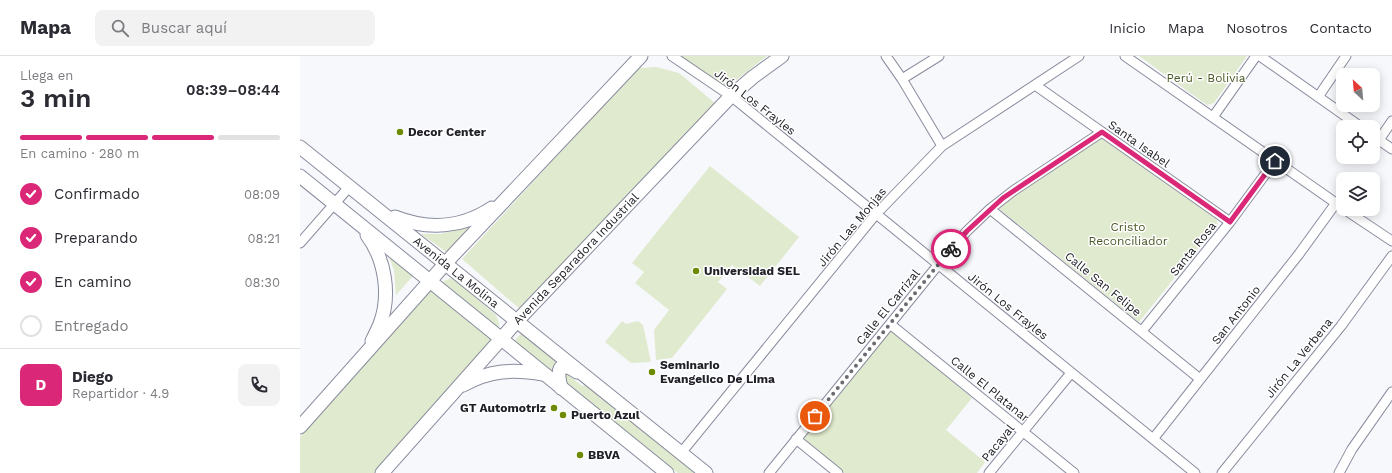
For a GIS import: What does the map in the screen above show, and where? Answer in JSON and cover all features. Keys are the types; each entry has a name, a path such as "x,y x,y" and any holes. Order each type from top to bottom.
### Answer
{"main road":[{"path":"300,427 446,263 641,56"},
{"name":"Avenida Separadora Industrial","path":"382,473 517,321 731,96 753,77 782,56"},
{"name":"Avenida La Molina","path":"300,147 706,473"},
{"name":"Avenida La Molina","path":"300,176 666,473"},
{"path":"377,208 410,223 426,226 443,226 475,218 508,197"},
{"path":"360,225 372,242 381,261 385,281 385,300 381,322 360,361"},
{"path":"561,388 558,374 559,370 564,366 594,382"},
{"path":"458,388 474,379 491,374 514,371 544,374"}],"street":[{"name":"Jirón Los Frayles","path":"672,56 731,96 1195,473"},
{"path":"886,56 902,79 942,146"},
{"path":"902,79 939,56"},
{"name":"Jirón Las Monjas","path":"682,453 876,214 942,146 1079,56"},
{"path":"1125,56 1336,204"},
{"path":"1213,117 1256,56"},
{"path":"1260,56 1351,120"},
{"path":"1318,97 1346,56"},
{"name":"Santa Isabel","path":"1035,85 1230,222"},
{"path":"1380,134 1392,121"},
{"name":"Calle El Carrizal","path":"769,473 967,231 990,209 1013,191 1102,132"},
{"path":"1380,141 1392,149"},
{"name":"Santa Rosa","path":"1142,331 1230,222 1275,161"},
{"path":"300,243 350,186"},
{"name":"Calle San Felipe","path":"990,209 1200,379"},
{"name":"San Antonio","path":"1153,439 1299,254 1336,213"},
{"path":"1354,216 1392,241"},
{"name":"Jirón La Verbena","path":"1222,473 1341,326 1392,256"},
{"name":"Calle El Platanar","path":"890,324 1074,473"},
{"name":"Pacayal","path":"989,473 1071,373"},
{"path":"1339,473 1352,449 1392,392"},
{"path":"796,439 838,473"}],"green space":[{"path":"676,56 767,56 730,85 717,85"},
{"name":"Perú - Bolivia","path":"1139,56 1247,56 1214,103 1207,105"},
{"path":"656,67 679,73 715,103 520,309 462,259 638,68"},
{"name":"Cristo Reconciliador","path":"1097,135 1216,219 1218,224 1139,322 998,208 1001,203"},
{"path":"710,166 799,237 760,286 732,265 718,282 727,289 672,358 656,360 654,330 669,310 635,283 644,272 632,263"},
{"path":"484,217 449,254 421,234 441,234 461,229"},
{"path":"387,252 413,276 396,295 394,270"},
{"path":"451,278 496,315 499,328 442,282"},
{"path":"431,290 495,340 376,473 300,473 300,437"},
{"path":"622,321 626,324 638,321 643,325 651,362 631,363 605,342"},
{"path":"890,332 894,332 972,398 946,430 985,462 977,473 845,473 805,440 805,436"},
{"path":"522,333 558,361 553,366 552,374 514,341"},
{"path":"566,373 582,386 585,385 695,473 678,473 566,383 564,374"}],"way so far":[{"path":"815,416 951,249"}],"place":[{"name":"Decor Center","path":"400,132"},
{"name":"Universidad SEL","path":"696,271"},
{"name":"Seminario Evangelico De Lima","path":"652,372"},
{"name":"GT Automotriz","path":"554,408"},
{"name":"Puerto Azul","path":"563,415"},
{"name":"BBVA","path":"580,455"}],"route":[{"path":"951,249 967,231 1003,198 1102,132 1230,222 1275,161"}]}
